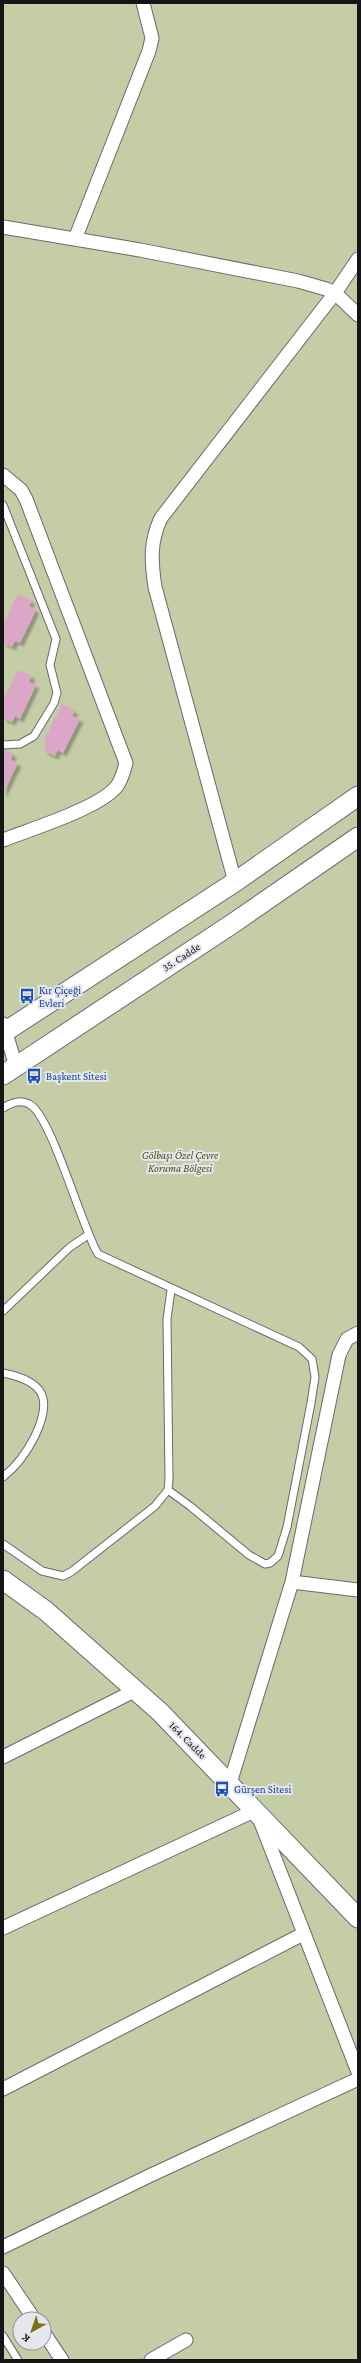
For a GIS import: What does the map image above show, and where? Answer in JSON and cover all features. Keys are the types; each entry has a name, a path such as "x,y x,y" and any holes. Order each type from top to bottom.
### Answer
{"street":[{"path":"75,239 149,52 152,38 143,3"},
{"path":"3,227 75,239 326,288 335,293 358,315"},
{"path":"234,882 155,587 151,562 152,544 161,518 335,293 358,259"},
{"path":"3,475 21,490 26,499 126,763 123,776 117,786 99,800 3,840"},
{"path":"10,1070 4,1029 234,882 358,796"},
{"name":"35. Cadde","path":"10,1070 232,924 358,837"},
{"path":"230,1783 292,1582 339,1355 348,1339 358,1333"},
{"name":"164. Cadde","path":"4,1582 46,1611 136,1690 189,1740 358,1918"},
{"path":"292,1582 358,1590"},
{"path":"3,1757 136,1690"},
{"path":"3,1928 256,1810 358,2072"},
{"path":"3,2089 303,1934"},
{"path":"3,2247 149,2176 358,2079"},
{"path":"3,2273 29,2311"},
{"path":"150,2360 186,2340"},
{"path":"52,2345 62,2360"}],"lane":[{"path":"3,505 56,639 50,665 57,693 54,703 34,736 20,744 3,745"},
{"path":"3,1108 13,1102 20,1102 29,1104 39,1113 81,1210 88,1235 98,1254 171,1290 299,1347 312,1359 315,1377 287,1528 278,1556 270,1563 260,1562 249,1556 185,1502 168,1490"},
{"path":"3,1311 70,1247 88,1235"},
{"path":"3,1544 42,1571 62,1576 71,1572 144,1514 168,1490 167,1319 171,1290"},
{"path":"3,1373 22,1377 31,1383 39,1391 45,1411 29,1448 18,1463 3,1477"},
{"path":"3,2336 18,2360"}],"green space":[{"name":"Gölbaşı Özel Çevre Koruma Bölgesi","path":"3,3 358,3 358,2360 3,2360"}],"building":[{"path":"18,594 32,601 29,606 36,610 20,643 15,641 12,647 3,642 3,625"},
{"path":"18,670 32,676 29,682 36,685 20,719 15,716 12,722 3,718 3,701"},
{"path":"62,704 75,711 72,716 80,719 63,753 58,750 55,756 44,751 48,744 43,742"},
{"path":"3,749 13,754 11,760 18,763 3,794"}],"place":[{"name":"Kır Çiçeği Evleri","path":"27,996"},
{"name":"Başkent Sitesi","path":"34,1076"},
{"name":"Gürşen Sitesi","path":"222,1789"}]}
